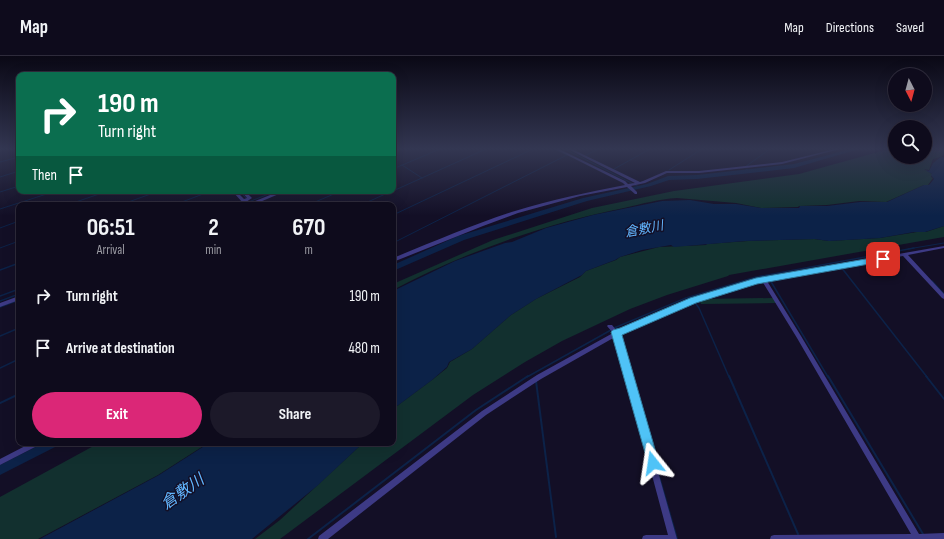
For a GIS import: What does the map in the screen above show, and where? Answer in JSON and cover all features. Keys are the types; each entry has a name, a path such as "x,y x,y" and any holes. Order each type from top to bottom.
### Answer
{"street":[{"path":"600,172 628,186 634,192"},
{"path":"613,172 636,184"},
{"path":"396,259 517,212 580,195 636,184 666,172 703,172"},
{"path":"237,194 244,202"},
{"path":"246,194 250,198 247,202"},
{"path":"260,202 278,194"},
{"path":"322,539 484,413 615,330 694,300 766,279 907,255 944,247"},
{"path":"907,255 944,297"},
{"path":"766,279 799,337 921,538"},
{"path":"0,305 16,299"},
{"path":"615,330 673,539 646,539"},
{"path":"0,462 31,446"},
{"path":"774,539 944,537"}],"green space":[{"path":"808,172 928,172 932,174 931,177 933,178 928,185 924,185 886,202 859,201 827,205 761,208 736,203 677,198 657,201 595,214 535,231 476,252 420,276 396,288 396,283 493,240 592,208 674,191"},
{"path":"944,226 944,237 729,275 667,295 630,309 562,341 525,362 473,395 280,539 255,539 280,520 360,446 396,446 396,407 447,368 450,362 472,349 511,315 536,299 580,277 586,271 616,260 620,257 659,247 748,241 814,239 829,241 880,238 923,231 926,232"},
{"path":"773,298 776,303 701,304 699,299"},
{"path":"94,446 203,446 158,475 38,539 0,539 0,497"}],"water":[{"name":"倉敷川","path":"928,172 944,172 944,226 925,232 914,232 880,238 829,241 815,239 745,241 674,247 671,245 642,250 620,257 586,271 582,275 536,299 511,315 472,349 449,362 447,367 432,380 396,407 396,290 455,261 505,243 512,242 546,228 593,215 662,201 690,200 714,204 736,204 761,208 799,208 800,206 827,206 860,202 887,202 924,185 929,185 934,179 931,175 932,174"},
{"name":"倉敷川","path":"204,446 360,446 317,486 252,539 40,539 159,475"}],"waterway":[{"path":"0,177 16,172"},
{"path":"412,172 422,178"},
{"path":"422,178 436,172"},
{"path":"396,214 485,172"},
{"path":"396,241 534,172"},
{"path":"609,172 639,187"},
{"path":"396,267 461,238 585,199 649,185 668,178 697,177 745,172"},
{"path":"396,190 422,178"},
{"path":"0,192 16,187"},
{"path":"22,202 47,194"},
{"path":"76,202 99,194"},
{"path":"128,202 151,194"},
{"path":"182,202 203,194"},
{"path":"242,194 247,199"},
{"path":"248,202 268,194"},
{"path":"315,202 334,194"},
{"path":"368,202 385,194"},
{"path":"0,209 16,204"},
{"path":"0,228 16,222"},
{"path":"0,248 16,242"},
{"path":"914,248 944,243"},
{"path":"616,327 686,298 756,277 914,248"},
{"path":"908,249 914,248"},
{"path":"0,270 16,264"},
{"path":"841,267 927,377"},
{"path":"770,280 828,377"},
{"path":"932,281 944,294"},
{"path":"0,296 16,290"},
{"path":"0,301 16,295"},
{"path":"691,297 699,308 729,377"},
{"path":"0,307 16,301"},
{"path":"616,327 630,377"},
{"path":"0,336 16,329"},
{"path":"527,377 611,330"},
{"path":"0,368 16,360"},
{"path":"308,539 476,410 528,376"},
{"path":"630,376 677,539"},
{"path":"729,376 798,534"},
{"path":"828,376 923,534"},
{"path":"926,376 944,399"},
{"path":"536,381 556,537"},
{"path":"0,403 16,395"},
{"path":"0,470 47,446"}],"route":[{"path":"653,463 616,332 622,332 622,330 693,300 756,281 764,280 766,278 883,259"}]}
